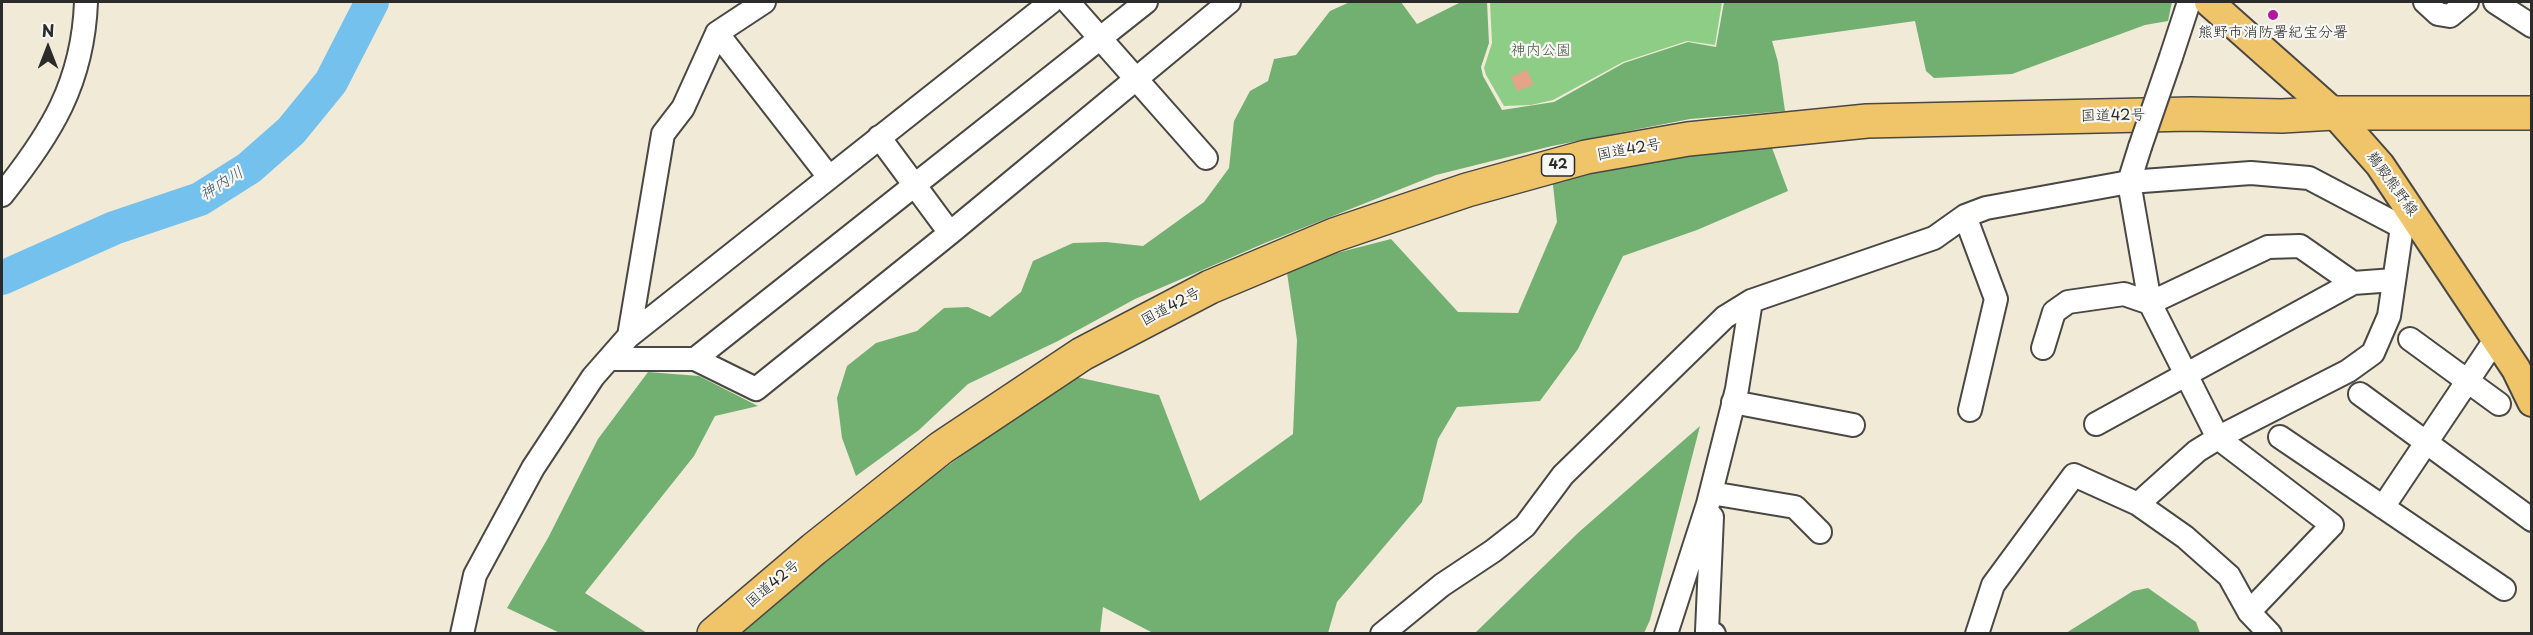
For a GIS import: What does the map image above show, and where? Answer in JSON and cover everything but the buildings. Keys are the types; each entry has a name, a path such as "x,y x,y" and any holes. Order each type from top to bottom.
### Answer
{"highway":[{"name":"国道42号","path":"714,633 814,549 941,448 1082,354 1210,287 1334,235 1467,190 1586,157 1688,139 1868,121 2191,114 2282,116 2334,113 2532,112"}],"main road":[{"name":"鵜殿熊野線","path":"2195,4 2334,113 2380,165 2411,225 2516,369 2532,402"}],"street":[{"path":"2,195 37,151 73,82 85,29 86,2"},
{"path":"629,336 663,134 683,108 717,33 764,2"},
{"path":"462,633 475,575 498,530 533,468 592,377 629,336 1051,2"},
{"path":"1068,2 1206,158"},
{"path":"695,359 1146,2"},
{"path":"609,359 695,359 756,389 950,233 1229,2"},
{"path":"2425,2 2438,14 2450,16 2467,2"},
{"path":"2495,2 2532,26"},
{"path":"2195,4 2171,57 2129,182 2150,303 2218,438 2332,525 2249,612"},
{"path":"717,33 829,177"},
{"path":"879,137 950,233"},
{"path":"1382,633 1442,585 1493,551 1525,526 1563,475 1725,317 1750,302 1934,238 1965,216 1986,208 2129,182 2251,173 2309,178 2411,225 2394,280 2390,316 2373,353 2348,371 2197,451 2138,504"},
{"path":"1965,216 1996,299 1970,410"},
{"path":"2043,348 2054,312 2068,302 2124,294 2150,303 2268,247 2300,246 2353,282"},
{"path":"2096,424 2353,282 2394,280"},
{"path":"1666,633 1709,500 1733,402 1750,302"},
{"path":"2410,339 2499,404"},
{"path":"2383,507 2495,340"},
{"path":"2360,394 2532,520"},
{"path":"1733,402 1853,425"},
{"path":"2280,437 2504,589"},
{"path":"1977,633 1993,585 2074,475 2138,504 2185,537 2229,576 2249,612 2270,633"},
{"path":"1709,500 1795,507 1820,532"},
{"path":"1709,500 1712,519 1707,632 1714,633"}],"green space":[{"path":"1350,2 1401,2 1417,24 1461,2 1487,2 1489,43 1481,67 1483,76 1502,110 1554,102 1624,63 1688,42 1716,47 1724,2 2172,2 2168,21 2145,25 2012,74 1934,78 1926,71 1915,21 1772,41 1778,62 1785,111 1690,119 1552,146 1436,175 1265,243 1135,299 1058,341 968,384 919,430 856,476 842,438 837,398 847,366 876,343 917,331 944,308 968,307 990,317 1021,292 1033,261 1073,243 1106,242 1143,246 1204,202 1229,168 1234,121 1250,91 1268,81 1274,59 1296,55 1330,11"},
{"name":"神内公園","path":"1490,2 1722,2 1715,45 1687,41 1623,62 1553,100 1531,105 1504,106 1484,68 1492,43"},
{"path":"1771,145 1788,191 1697,230 1623,256 1578,349 1540,401 1457,407 1438,439 1422,502 1337,602 1328,633 1153,633 1103,607 1100,633 737,634 863,527 1072,376 1159,395 1200,501 1293,434 1297,340 1286,266 1391,239 1458,312 1518,313 1557,222 1552,176"},
{"path":"648,372 699,376 758,406 715,416 694,456 585,593 647,633 560,633 507,608 548,538 598,439"},
{"path":"1700,426 1650,620 1644,633 1475,633 1579,532"},
{"path":"2148,588 2196,622 2200,633 2066,633 2133,591"}],"waterway":[{"name":"神内川","path":"2,278 114,228 200,199 249,168 291,131 331,82 372,2"}],"place":[{"name":"熊野市消防署紀宝分署","path":"2273,15"}]}
